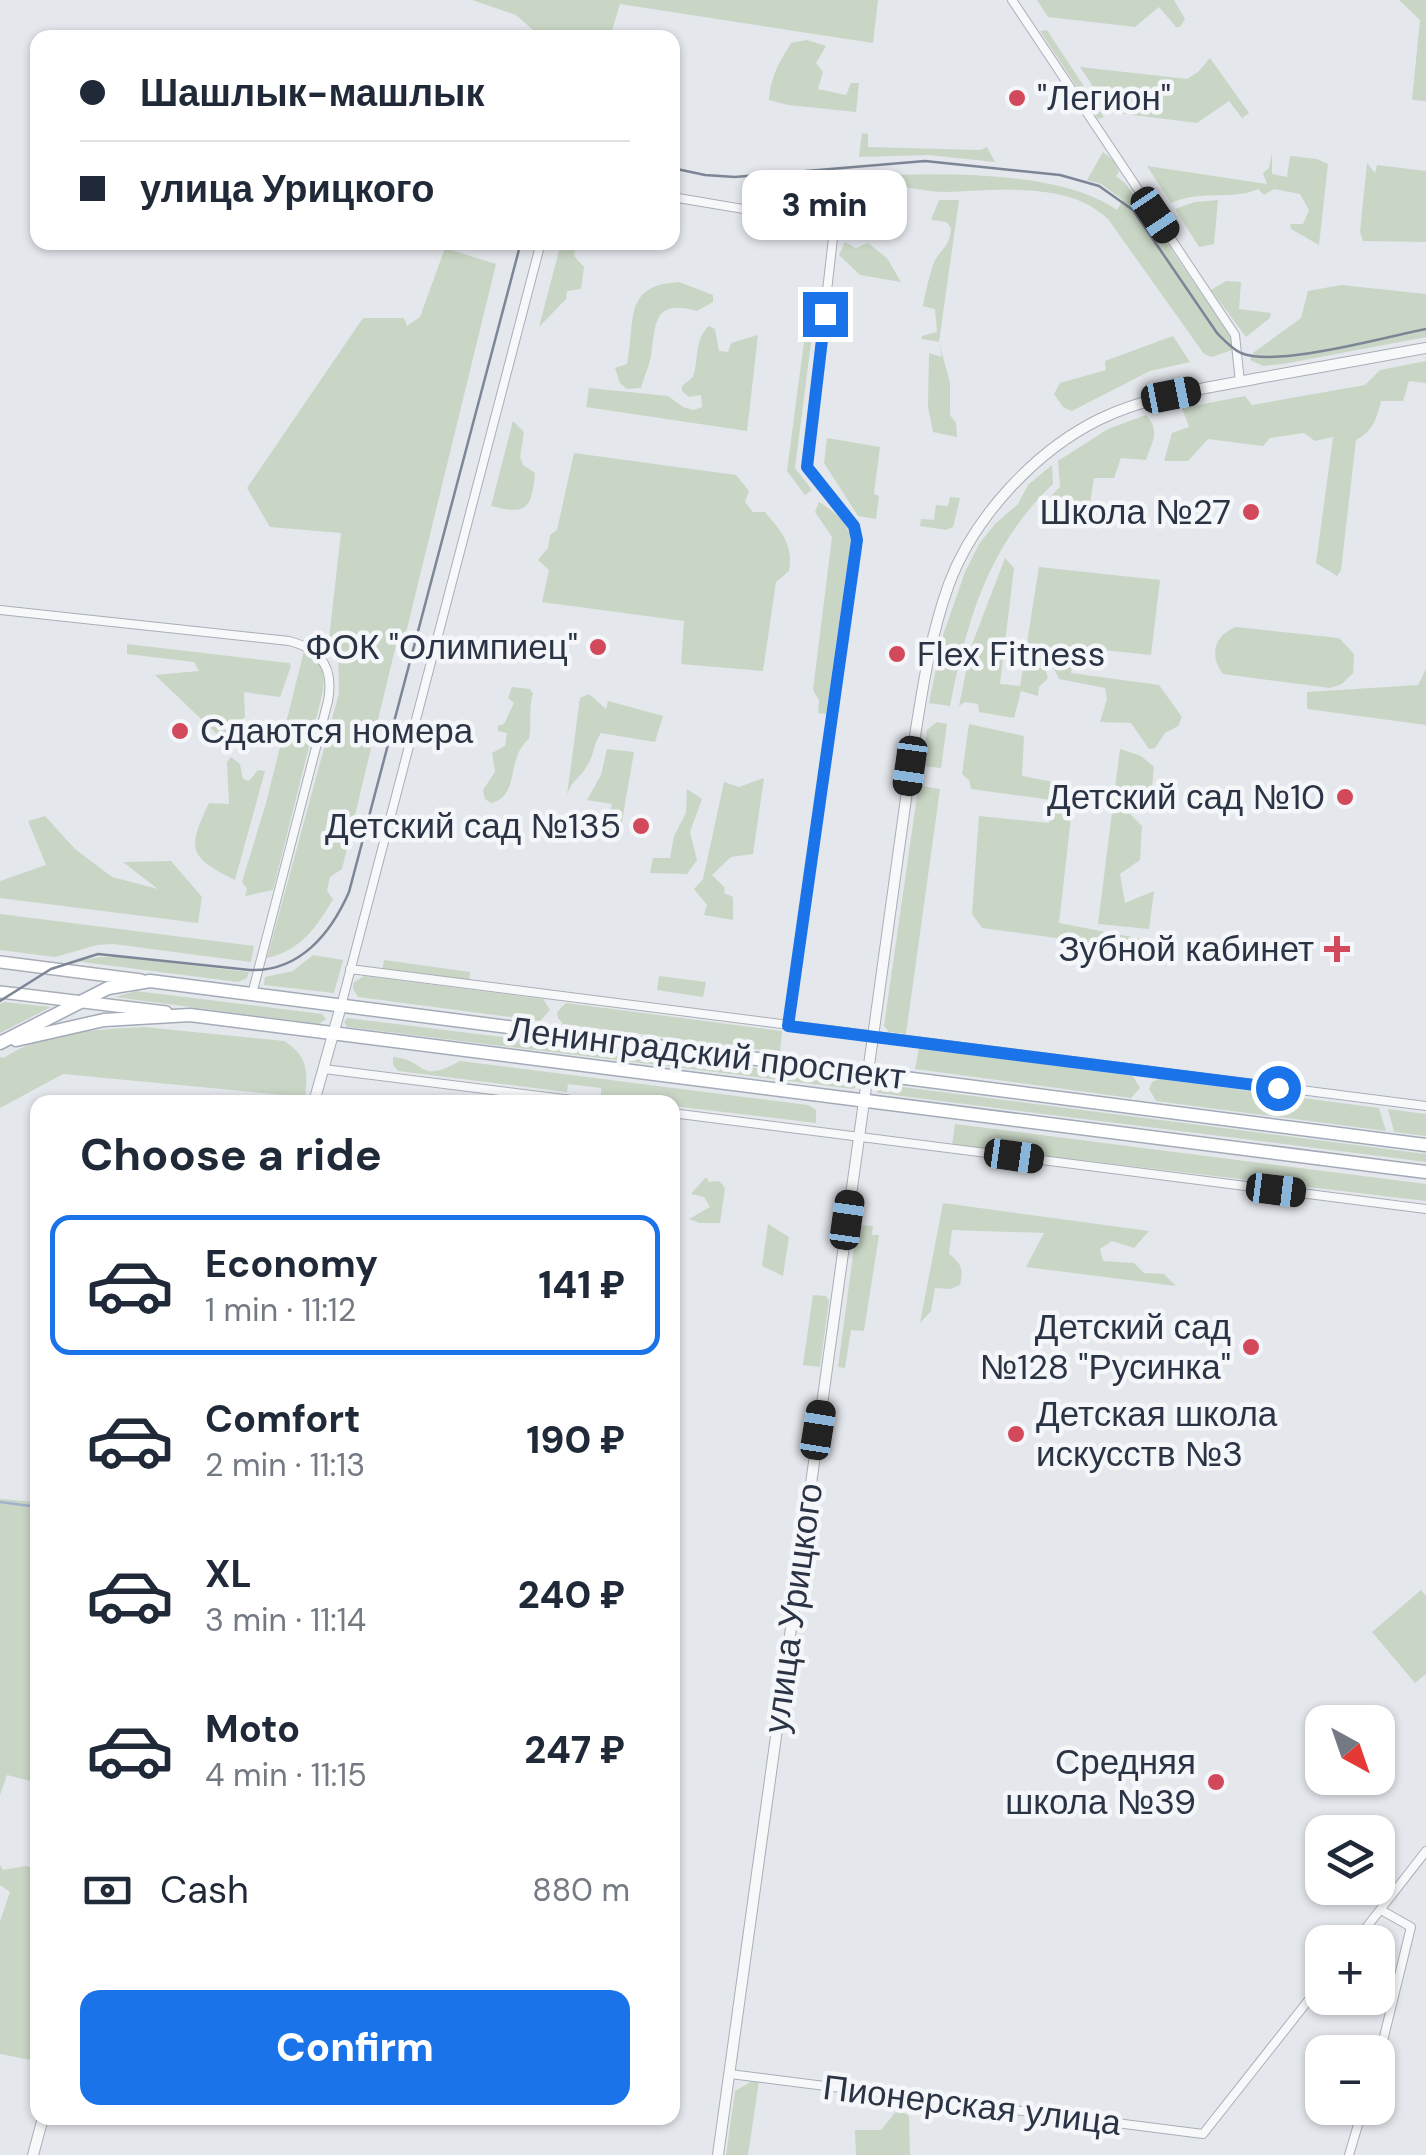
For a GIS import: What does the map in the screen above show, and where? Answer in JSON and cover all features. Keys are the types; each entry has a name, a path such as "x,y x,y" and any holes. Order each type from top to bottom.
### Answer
{"main road":[{"path":"0,962 150,981"},
{"name":"Ленинградский проспект","path":"0,1045 78,1001 122,984 150,981 1426,1145"},
{"path":"0,992 190,1016"},
{"name":"Ленинградский проспект","path":"0,1045 76,1024 190,1016 1426,1172"}],"street":[{"path":"1012,0 1235,335 1240,382"},
{"path":"680,198 820,222 832,230 807,467 854,526 857,540 788,1026"},
{"path":"316,1095 539,250"},
{"name":"улица Урицкого","path":"718,2155 914,740 934,636 949,584 966,546 1012,488 1048,454 1098,420 1157,398 1426,348"},
{"path":"0,610 289,642 309,648 326,664 331,681 328,702 252,994"},
{"path":"350,969 1426,1106"},
{"path":"324,1069 532,1095"},
{"path":"680,1114 1426,1209"},
{"path":"1369,1925 1426,1851"},
{"path":"1382,1910 1411,1927 1384,2035"},
{"name":"Пионерская улица","path":"730,2074 1203,2134 1305,2005"},
{"path":"33,2155 41,2125"},
{"path":"1348,2155 1358,2125"}],"green space":[{"path":"472,0 878,0 873,43 620,4 612,30 533,30 516,15"},
{"path":"1037,0 1174,0 1185,19 1176,27 1159,7 1135,27 1048,17"},
{"path":"1399,0 1426,0 1426,101 1412,100 1420,20"},
{"path":"1047,30 1104,117 1098,119 1040,31"},
{"path":"807,40 826,46 816,63 823,72 818,89 846,95 851,83 859,83 856,112 769,100 779,63 791,43"},
{"path":"1210,58 1249,113 1242,118 1229,101 1197,123 1110,112 1080,67 1187,79"},
{"path":"862,133 868,134 868,147 987,147 995,162 928,155 859,157"},
{"path":"1103,152 1114,161 1119,172 1116,176 1126,184 1232,338 1232,350 1212,357 1204,354 1108,219 1073,198 1030,190 944,192 883,187 871,190 851,208 845,208 858,177 956,174 1062,187 1117,210 1123,200 1101,184 1087,180"},
{"path":"1272,153 1272,174 1287,177 1290,156 1328,164 1319,245 1291,229 1290,224 1303,224 1309,210 1300,194 1274,189 1264,195 1258,189 1171,203 1147,166 1267,184 1263,173 1269,168"},
{"path":"1367,163 1375,173 1377,165 1426,171 1426,242 1363,241 1360,232"},
{"path":"939,200 959,200 939,342 922,336 937,332 935,309 923,306 933,265 951,229 947,222 931,220"},
{"path":"1218,200 1214,244 1199,247 1175,209"},
{"path":"845,242 856,248 868,243 887,258 901,282 860,275 839,255"},
{"path":"444,250 496,264 404,641 398,641 395,649 342,869 330,877 327,891 333,899 306,936 289,950 267,958 339,693 338,644 342,640 329,639 341,533 270,527 247,488 363,318 404,318 407,326 420,317"},
{"path":"559,250 575,250 574,256 584,267 581,289 567,291 566,299 539,327"},
{"path":"1226,281 1241,282 1239,309 1271,313 1246,337 1211,290"},
{"path":"679,282 713,295 713,302 697,311 672,308 660,316 641,388 627,389 620,383 615,368 627,364 635,308 648,290"},
{"path":"1341,285 1426,294 1426,337 1283,364 1263,366 1250,360 1253,353 1301,318 1308,291"},
{"path":"709,326 715,329 719,351 728,352 731,343 758,335 747,431 586,407 589,388 668,396 683,407 702,407 701,395 689,397 682,386 693,377 699,343"},
{"path":"805,334 812,335 795,468 812,490 805,495 787,471"},
{"path":"1173,336 1190,362 1150,371 1072,411 1063,407 1054,394 1060,383 1106,370 1105,361"},
{"path":"939,342 950,383 950,415 956,423 957,437 933,432 928,407 929,353 942,357"},
{"path":"1426,361 1426,383 1409,381 1403,401 1381,401 1373,424 1356,440 1341,570 1337,576 1316,563 1333,437 1315,441 1304,433 1270,438 1263,446 1208,439 1188,461 1164,461 1172,433 1189,427 1182,408 1245,396 1252,405 1365,385 1380,370"},
{"path":"1146,415 1154,432 1146,460 1121,458 1114,478 1094,478 1089,510 1066,515 1040,507 1060,487 1058,461 1108,429"},
{"path":"513,421 524,432 520,457 523,465 535,473 529,502 512,510 491,506"},
{"path":"827,438 880,447 874,494 879,496 876,519 858,516 824,463"},
{"path":"574,453 736,475 749,491 745,502 753,512 765,512 781,532 790,553 789,571 776,582 763,671 681,664 684,621 542,602 549,570 538,560 548,548 550,535 557,530"},
{"path":"1052,465 1053,484 1012,533 984,586 964,644 950,706 929,703 942,638 979,544 1018,504 1028,485"},
{"path":"950,497 960,498 953,527 946,530 920,526 921,519 934,520 936,505 948,506"},
{"path":"819,502 840,518 851,540 826,714 818,713 819,700 813,690 832,537 815,512"},
{"path":"1005,558 1014,568 1000,684 1020,686 1039,567 1160,580 1151,655 1075,647 1071,673 1159,685 1182,717 1155,748 1149,749 1131,723 1100,722 1107,699 1105,688 1059,679 1054,669 1045,669 1048,678 1039,687 1038,696 1021,691 1014,718 979,712 978,704 965,702 959,706 971,647"},
{"path":"1236,627 1339,638 1354,654 1353,673 1342,684 1330,688 1223,674 1216,660 1216,647 1223,635"},
{"path":"127,644 291,666 280,697 244,692 245,717 221,738 155,675 199,671 194,662 127,654"},
{"path":"304,651 321,667 323,691 273,890 245,896 247,889 242,882"},
{"path":"1426,669 1426,725 1307,709 1307,692 1418,685"},
{"path":"512,687 530,689 533,694 529,739 517,756 506,793 491,803 485,799 483,790 495,772 492,753 505,746 507,733 498,731 498,726 504,724 514,703 508,698"},
{"path":"589,694 606,709 608,701 663,716 655,742 601,733 589,762 567,795 580,698"},
{"path":"937,722 947,724 941,768 922,766 927,730"},
{"path":"969,724 1024,736 1022,776 1059,783 1071,817 1059,923 1147,940 1145,950 982,928 972,914 979,816 1049,823 1052,800 971,789 962,774"},
{"path":"607,749 634,752 619,838 599,837 612,804 587,800 601,775"},
{"path":"1120,749 1141,756 1154,767 1150,806 1127,811 1142,826 1140,860 1120,874 1125,903 1154,891 1149,929 1098,924"},
{"path":"231,757 240,764 243,779 249,781 258,770 265,771 235,880 200,858 195,842 209,803 229,804 227,762"},
{"path":"764,778 753,854 731,857 712,875 725,888 724,893 733,897 733,920 704,915 707,905 694,889 703,879 724,782 739,787"},
{"path":"687,789 702,799 690,832 697,860 687,874 650,873 653,858 670,858 674,836 686,813"},
{"path":"918,789 940,789 906,1034 889,1032 884,1026"},
{"path":"45,816 75,849 112,877 158,889 123,862 171,861 202,897 198,923 0,898 0,881 46,865 28,821"},
{"path":"0,914 254,946 251,962 113,944 55,957 0,950"},
{"path":"313,955 343,960 334,993 264,985 265,977 293,971"},
{"path":"101,957 249,972 247,978 238,982 75,961"},
{"path":"384,960 470,972 469,982 382,970"},
{"path":"364,976 543,999 550,1010 540,1021 358,997 353,983"},
{"path":"659,976 706,982 703,997 657,990"},
{"path":"136,991 322,1014 326,1019 319,1024 115,997"},
{"path":"566,1003 782,1031 780,1052 563,1024 557,1012"},
{"path":"0,1004 51,1007 0,1033"},
{"path":"347,1018 854,1080 858,1085 853,1089 347,1027"},
{"path":"144,1027 284,1041 298,1052 305,1065 305,1095 63,1074 0,1108 0,1057 36,1042 89,1031"},
{"path":"919,1048 1133,1076 1140,1088 1131,1098 915,1069"},
{"path":"393,1057 436,1071 460,1061 808,1105 816,1110 816,1123 680,1107 680,1095 601,1095 601,1088 568,1084 567,1092 398,1071"},
{"path":"1159,1079 1379,1108 1386,1131 1156,1101 1149,1089"},
{"path":"879,1084 1426,1154 1426,1162 878,1093 874,1088"},
{"path":"1388,1109 1426,1114 1426,1136 1394,1132"},
{"path":"955,1124 1426,1184 1426,1201 952,1145"},
{"path":"706,1177 709,1182 719,1181 725,1188 720,1223 689,1219 710,1207 704,1197 691,1194"},
{"path":"943,1203 1149,1231 1134,1248 1112,1241 1100,1249 1103,1261 1134,1263 1144,1273 1164,1274 1176,1286 1026,1267 1044,1233 952,1230 949,1254 960,1267 960,1285 935,1288 931,1311 920,1323"},
{"path":"768,1224 789,1237 783,1276 762,1266"},
{"path":"857,1225 873,1226 872,1235 879,1235 864,1331 851,1330 845,1368 838,1367"},
{"path":"813,1295 826,1296 829,1301 820,1367 803,1365"},
{"path":"0,1499 30,1501 30,1781 7,1775 0,1795"},
{"path":"1421,1590 1426,1596 1426,1674 1415,1683 1372,1632"},
{"path":"0,1865 3,1870 30,1867 30,2060 0,2054 0,1921 10,1892 0,1885"},
{"path":"759,2081 748,2155 726,2155 735,2091"},
{"path":"898,2109 909,2116 910,2155 856,2155 855,2130 881,2130"}],"waterway":[{"path":"0,1502 30,1506"}],"tram line":[{"path":"680,170 735,177 925,161 1060,175 1099,186 1133,210 1217,333 1241,353 1257,357 1304,354 1426,329"},
{"path":"0,1001 51,969 98,954 268,969 299,957 333,922 349,892 519,250"}],"place":[{"name":"\"Легион\"","path":"1017,98"},
{"name":"Школа №27","path":"1251,512"},
{"name":"ФОК \"Олимпиец\"","path":"598,647"},
{"name":"Flex Fitness","path":"897,654"},
{"name":"Сдаются номера","path":"180,731"},
{"name":"Детский сад №10","path":"1345,797"},
{"name":"Детский сад №135","path":"641,826"},
{"name":"Зубной кабинет","path":"1337,949"},
{"name":"Детский сад №128 \"Русинка\"","path":"1251,1347"},
{"name":"Детская школа искусств №3","path":"1016,1434"},
{"name":"Средняя школа №39","path":"1216,1782"}],"route":[{"path":"825,314 807,467 854,526 857,540 788,1026 1278,1088"}]}
